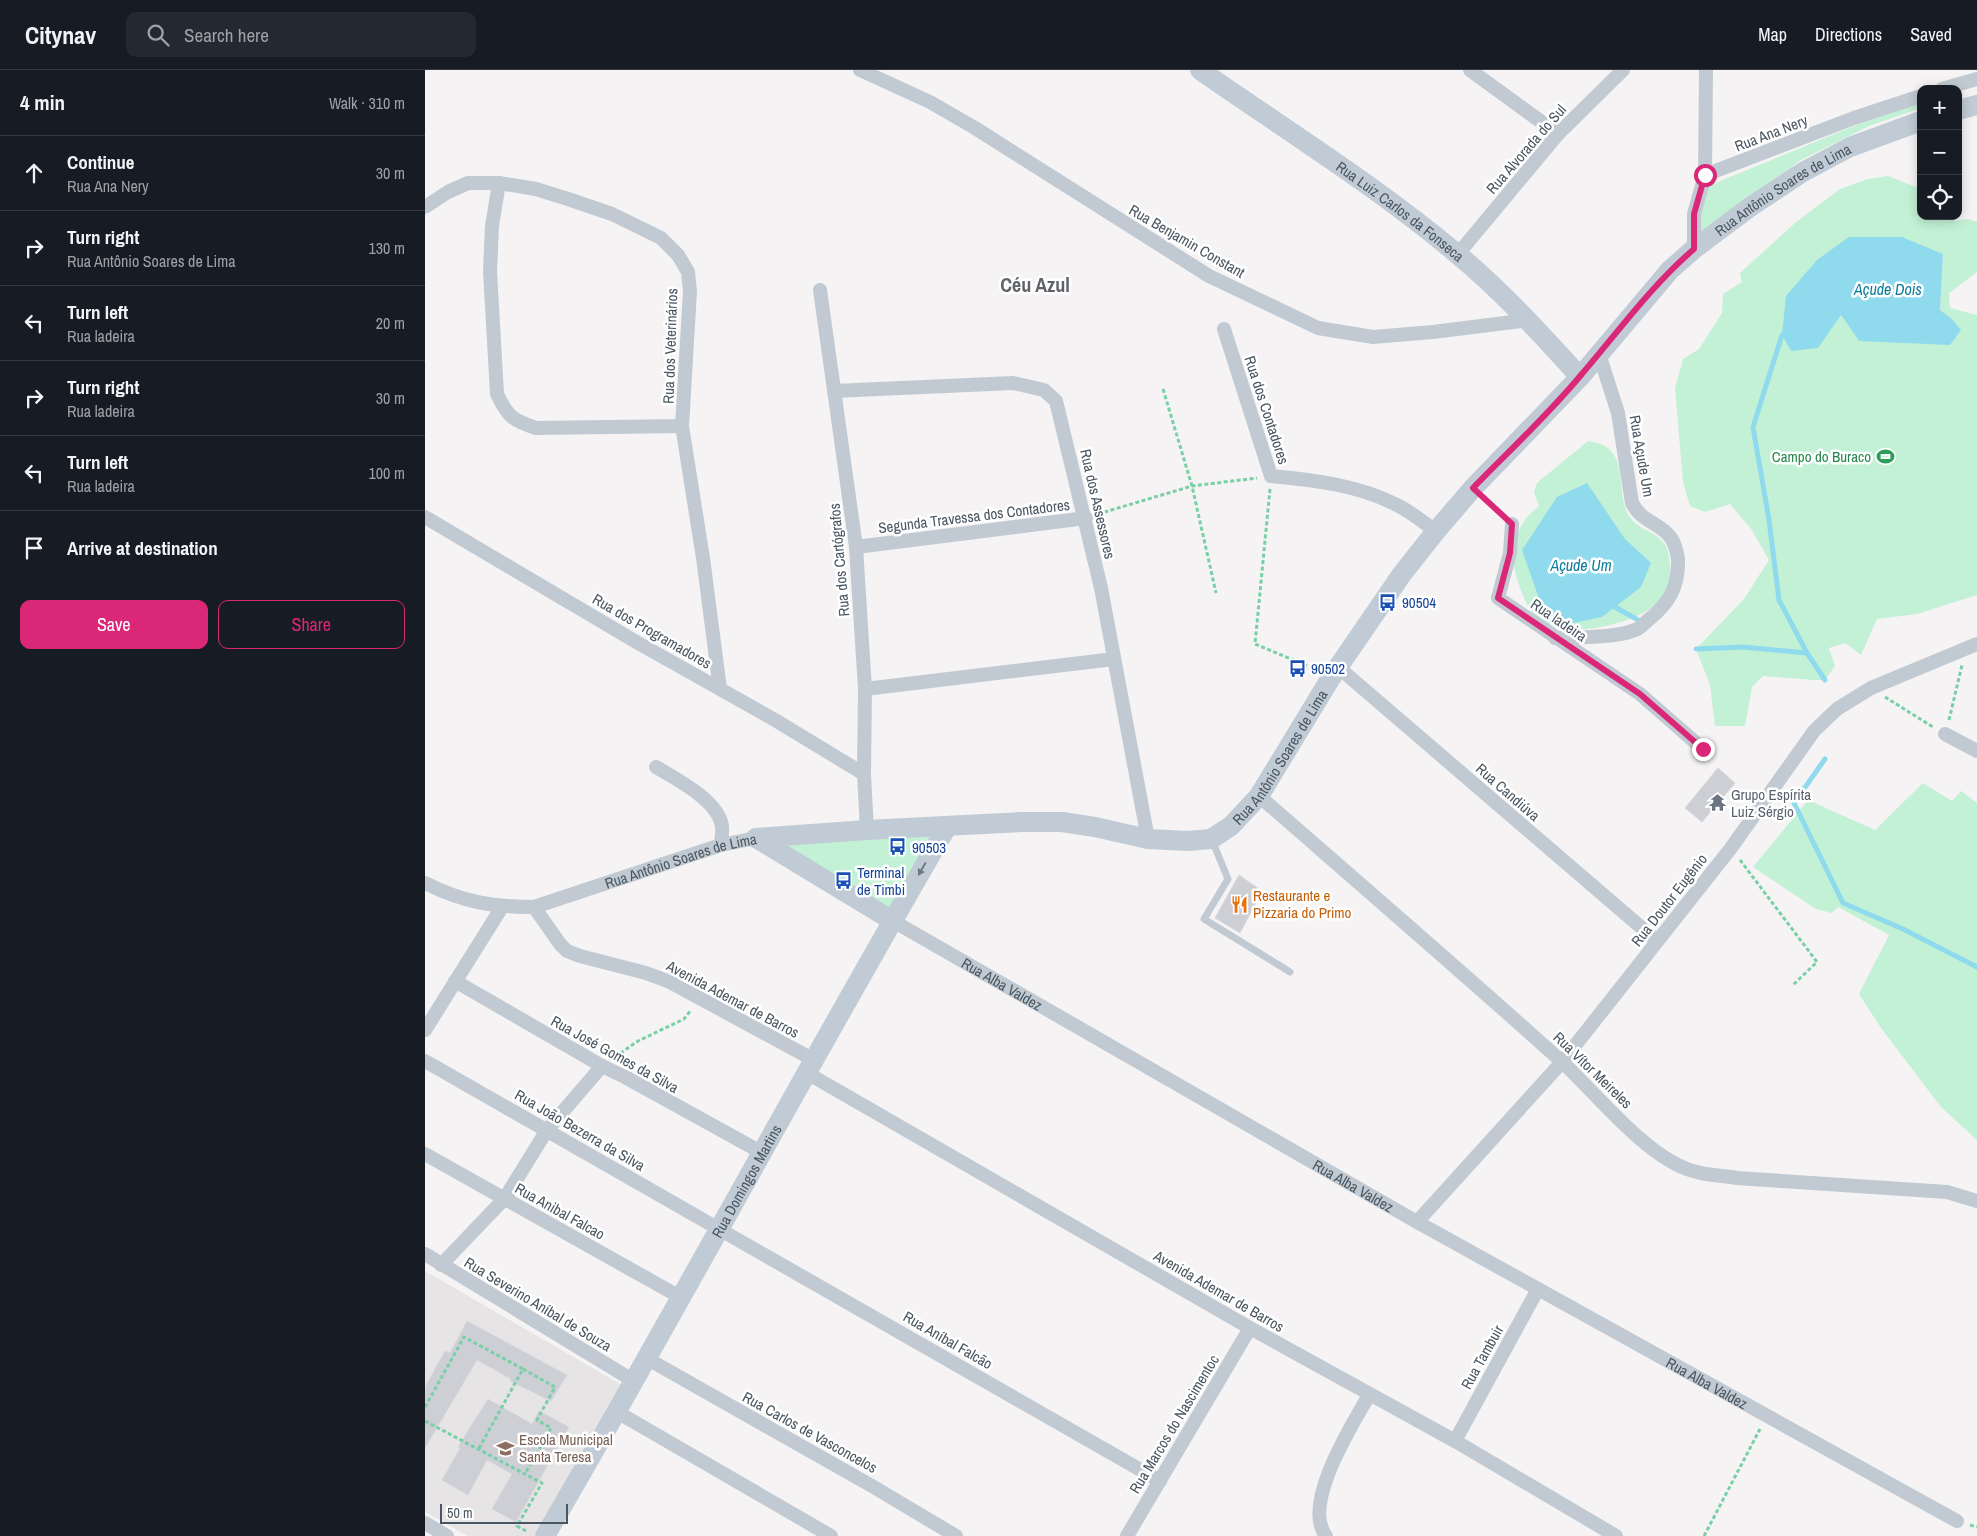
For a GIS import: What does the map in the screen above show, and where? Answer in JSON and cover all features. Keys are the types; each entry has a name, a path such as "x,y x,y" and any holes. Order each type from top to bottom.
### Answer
{"street":[{"name":"Rua Benjamin Constant","path":"859,70 875,73 975,128 1209,276 1318,328 1373,337 1433,332 1529,320"},
{"name":"Rua Luiz Carlos da Fonseca","path":"1199,70 1393,203 1458,254 1529,320 1580,377"},
{"path":"1470,70 1558,134"},
{"name":"Rua Alvorada do Sul","path":"1458,254 1558,134 1623,70"},
{"path":"1694,249 1694,214 1705,175 1706,70"},
{"path":"1956,85 1977,79"},
{"name":"Rua Ana Nery","path":"1705,175 1854,118 1917,97"},
{"path":"1962,109 1977,105"},
{"name":"Rua Antônio Soares de Lima","path":"534,907 721,845 756,838 867,830 1022,822 1062,822 1148,839 1188,841 1211,839 1231,826 1259,796 1335,671 1402,574 1436,531 1473,488 1580,377 1670,270 1694,249 1750,207 1803,172 1850,147 1917,122"},
{"name":"Rua dos Veterinários","path":"425,207 448,192 467,183 499,183 536,189 612,214 661,238 678,255 687,272 690,291 682,426 703,558 720,689"},
{"path":"499,183 492,226 490,271 497,394 503,408 515,421 536,428 682,426"},
{"name":"Rua dos Cartógrafos","path":"820,290 856,547 865,689 864,774 867,830"},
{"name":"Rua dos Contadores","path":"1224,329 1271,476 1310,480 1357,490 1399,506 1436,531"},
{"name":"Rua Açude Um","path":"1555,638 1613,634 1636,630 1655,615 1671,596 1679,576 1677,552 1671,537 1643,519 1637,513 1632,503 1618,413 1599,354"},
{"name":"Rua dos Assessores","path":"834,391 1013,383 1044,390 1056,401 1086,518 1148,839"},
{"name":"Rua dos Programadores","path":"425,517 864,774"},
{"name":"Segunda Travessa dos Contadores","path":"856,547 1086,518"},
{"name":"Rua ladeira","path":"1512,524 1510,553 1498,598 1640,694 1703,749"},
{"name":"Rua Doutor Eugênio","path":"1417,1222 1562,1062 1731,848 1815,731 1837,709 1871,688 1972,646"},
{"path":"865,689 1114,659"},
{"name":"Rua Candiúva","path":"1335,671 1657,941"},
{"path":"1945,734 1977,751"},
{"path":"656,768 684,784 717,812 722,826 721,845"},
{"name":"Rua Vítor Meireles","path":"1259,796 1562,1062 1638,1136 1681,1167 1704,1174 1737,1178 1947,1192 1977,1201"},
{"name":"Rua Domingos Martins","path":"545,1536 634,1382 679,1297 761,1152 947,827"},
{"name":"Rua Alba Valdez","path":"756,838 893,921 1417,1222 1957,1521"},
{"path":"425,883 441,891 475,902 502,907 534,907"},
{"path":"425,1030 502,907"},
{"name":"Avenida Ademar de Barros","path":"534,907 567,951 646,973 671,982 700,998 1250,1328 1455,1441 1616,1536"},
{"name":"Rua José Gomes da Silva","path":"455,982 602,1066 761,1152"},
{"name":"Rua João Bezerra da Silva","path":"425,1061 719,1228"},
{"path":"441,1265 505,1198 547,1130 602,1066"},
{"name":"Rua Anibal Falcao","path":"425,1154 679,1297"},
{"name":"Rua Aníbal Falcão","path":"719,1228 1160,1481"},
{"name":"Rua Severino Aníbal de Souza","path":"425,1254 634,1382"},
{"name":"Rua Tambuir","path":"1455,1441 1538,1289"},
{"name":"Rua Marcos do Nascimentoc","path":"1127,1536 1250,1328"},
{"name":"Rua Carlos de Vasconcelos","path":"646,1358 956,1536"},
{"path":"1326,1536 1322,1531 1320,1516 1322,1495 1331,1464 1369,1394"},
{"path":"617,1412 831,1536"},
{"path":"425,1523 447,1536"}],"lane":[{"path":"1211,839 1228,879 1204,919 1290,972"}],"path":[{"path":"1163,389 1192,486 1216,593"},
{"name":"Segunda Travessa dos Contadores","path":"1086,518 1192,486 1271,476"},
{"path":"1271,476 1255,644 1335,671"},
{"path":"1473,488 1512,524"},
{"path":"1871,688 1945,734 1972,646"},
{"path":"1731,848 1817,962 1793,985"},
{"path":"602,1066 638,1041 684,1019 700,998"},
{"path":"425,1407 464,1337 555,1387 537,1420 551,1428 525,1474"},
{"path":"478,1450 523,1369"},
{"path":"1704,1536 1767,1415"},
{"path":"425,1421 541,1483 517,1526 535,1536"}],"shaded area":[{"name":"Escola Municipal Santa Teresa","path":"425,1271 620,1384 535,1536 468,1536 425,1512"}],"green space":[{"path":"1917,103 1917,109 1869,126 1801,160 1696,238 1697,224 1708,186 1849,128"},
{"path":"1888,176 1917,187 1917,220 1955,221 1968,219 1977,222 1977,272 1949,293 1950,308 1977,315 1977,595 1917,614 1877,619 1861,655 1845,643 1829,648 1835,666 1825,680 1763,676 1752,687 1745,726 1715,726 1710,685 1696,649 1744,599 1769,560 1752,530 1730,504 1705,512 1690,506 1683,482 1675,388 1683,359 1699,349 1722,313 1723,294 1742,282 1740,273 1795,223 1840,189 1868,179","holes":["1943,254 1940,310 1952,319 1859,341 1841,315"]},
{"path":"1588,441 1603,445 1611,451 1619,469 1624,501 1632,520 1659,538 1667,548 1670,580 1666,593 1648,611 1619,623 1589,629 1563,629 1541,621 1530,610 1519,586 1515,571 1514,547 1518,531 1526,518 1539,506 1534,492 1537,483"},
{"path":"1923,783 1952,801 1961,791 1977,803 1977,1140 1941,1107 1881,1028 1859,994 1889,935 1838,907 1832,913 1816,909 1753,867 1808,800 1875,830"},
{"path":"947,827 893,921 756,838"}],"water":[{"name":"Açude Dois","path":"1849,237 1902,237 1943,254 1940,310 1952,319 1961,330 1950,345 1859,341 1841,315 1818,348 1791,351 1782,335 1786,296 1817,260"},
{"name":"Açude Um","path":"1587,483 1625,539 1651,563 1641,587 1602,617 1573,623 1542,607 1522,550 1557,497"}],"building":[{"path":"1718,768 1735,783 1702,822 1685,808"},
{"name":"Restaurante e Pizzaria do Primo","path":"1239,875 1262,891 1240,933 1215,918"},
{"path":"467,1321 567,1375 551,1401 510,1381 511,1379 477,1360 425,1448 425,1387 445,1351 450,1353"},
{"path":"488,1399 532,1424 539,1411 569,1427 516,1522 492,1509 512,1474 487,1460 468,1495 442,1480 460,1448 458,1447"}],"waterway":[{"path":"1782,335 1753,427 1769,520 1779,600 1807,653 1825,680"},
{"path":"1615,607 1638,620"},
{"path":"1696,649 1742,647 1807,653"},
{"path":"1825,759 1794,803 1843,903 1903,929 1977,967"}],"place":[{"name":"Campo do Buraco","path":"1885,456"},
{"name":"90504","path":"1388,602"},
{"name":"90502","path":"1297,668"},
{"name":"Grupo Espírita Luiz Sérgio","path":"1717,803"},
{"name":"90503","path":"898,847"},
{"name":"Terminal de Timbi","path":"843,881"},
{"name":"Restaurante e Pizzaria do Primo","path":"1239,904"},
{"name":"Escola Municipal Santa Teresa","path":"505,1448"}],"district":[{"name":"Céu Azul","path":"1035,284"}],"route":[{"path":"1703,749 1640,694 1498,598 1510,553 1512,524 1473,488 1580,377 1670,270 1694,249 1694,214 1705,175"}]}
